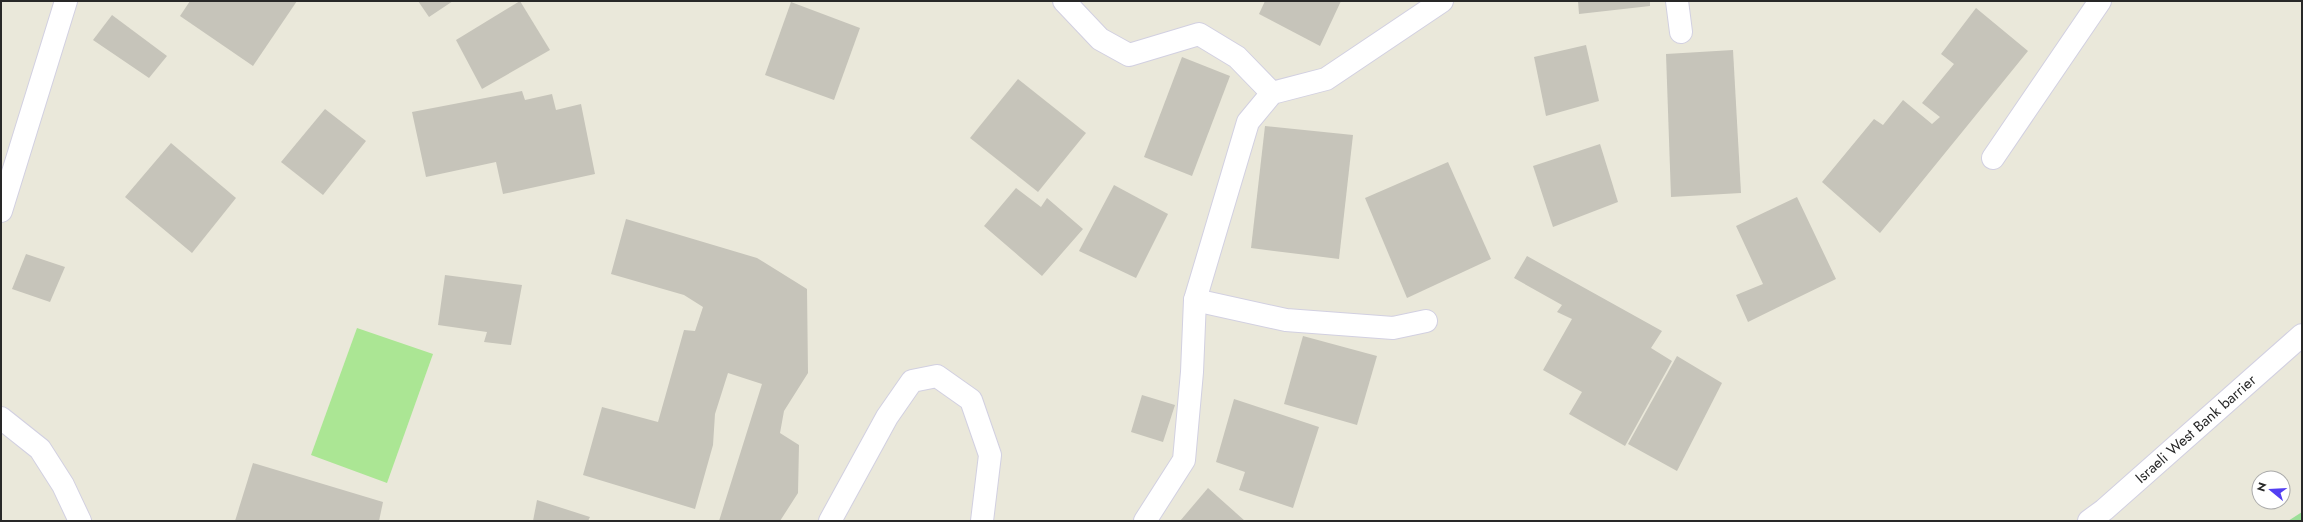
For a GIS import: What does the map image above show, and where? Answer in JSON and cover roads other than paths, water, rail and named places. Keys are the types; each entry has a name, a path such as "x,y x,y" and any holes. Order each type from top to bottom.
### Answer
{"street":[{"path":"1,211 66,1"},
{"path":"1064,1 1100,39 1129,55 1199,34 1237,57 1272,93"},
{"path":"1145,521 1184,460 1195,300 1248,122 1272,93 1326,78 1442,1"},
{"path":"1678,1 1681,32"},
{"path":"1993,158 2100,1"},
{"path":"1195,300 1286,320 1393,328 1426,321"},
{"name":"Israeli West Bank barrier","path":"2089,521 2104,510 2302,335"},
{"path":"830,521 887,417 912,381 937,376 971,400 990,455 982,521"},
{"path":"3,421 40,449 63,485 80,521"}]}
